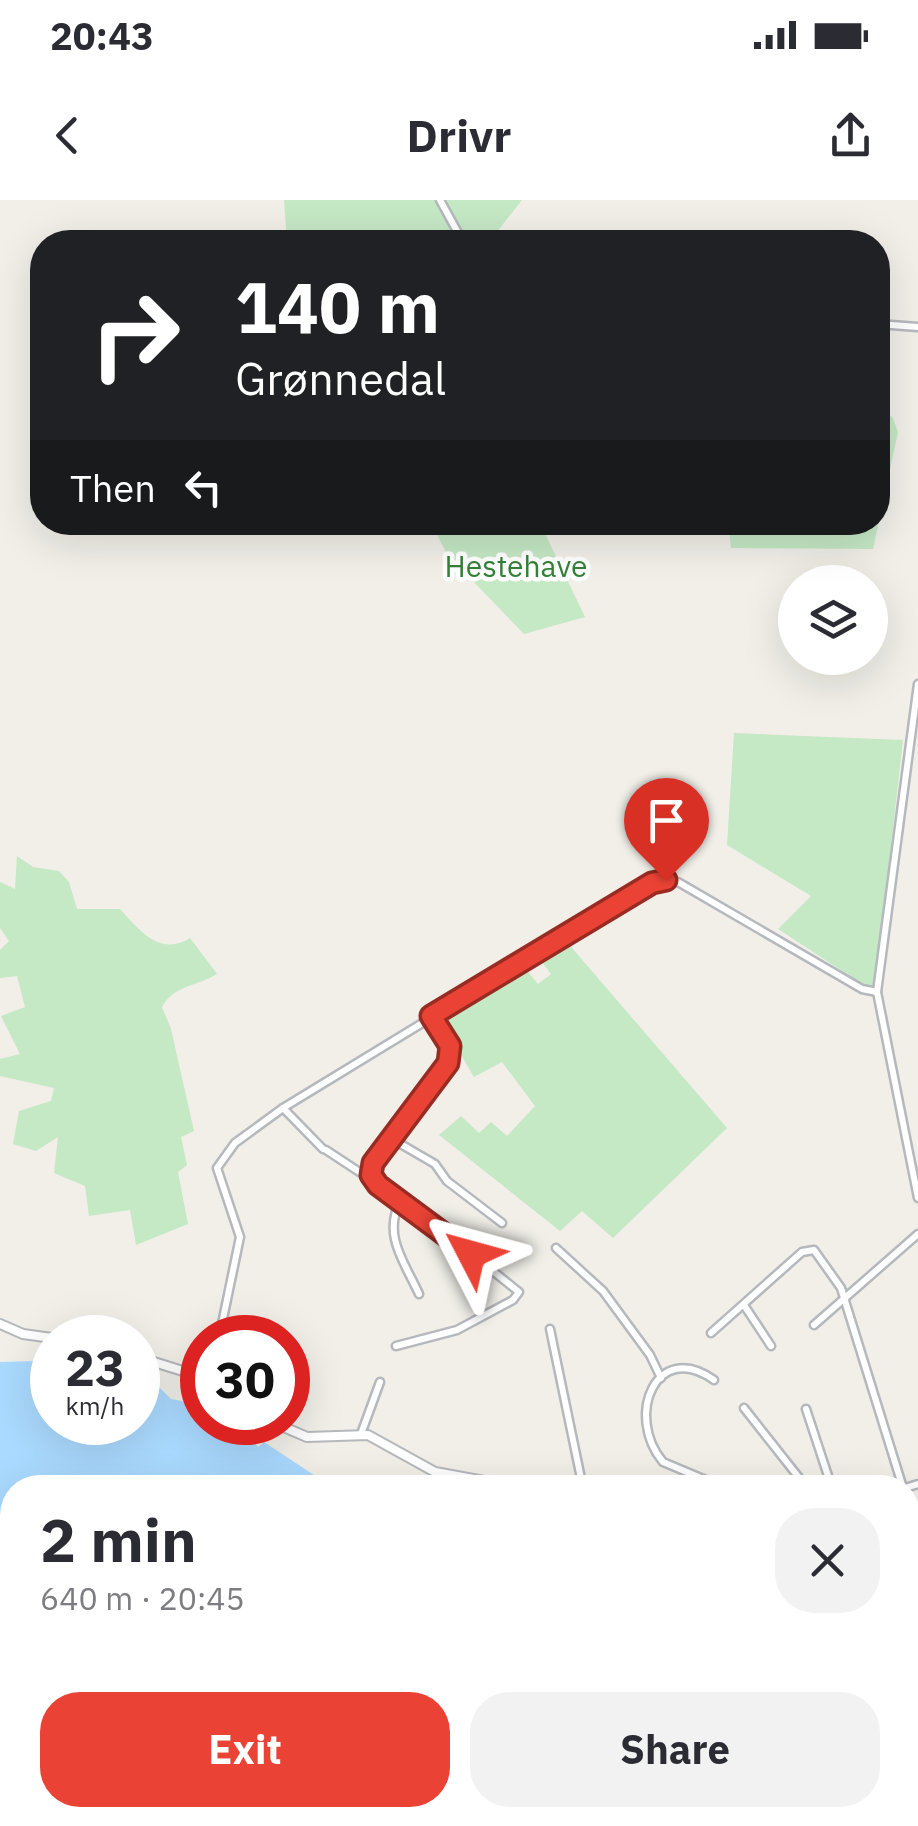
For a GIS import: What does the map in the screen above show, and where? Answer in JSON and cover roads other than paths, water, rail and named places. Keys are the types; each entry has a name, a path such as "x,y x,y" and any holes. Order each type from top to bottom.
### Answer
{"street":[{"path":"440,200 456,230"},
{"path":"890,325 918,328"},
{"path":"918,684 876,992 918,1198"},
{"path":"224,1315 240,1238 217,1168 235,1143 283,1108 652,883 678,882 862,989 876,992"},
{"path":"396,1346 457,1330 513,1300 519,1292 378,1185 371,1175 373,1163 448,1063 450,1046 431,1016"},
{"path":"283,1108 324,1150 364,1175 371,1175"},
{"path":"392,1139 435,1164 448,1181 502,1223"},
{"path":"401,1199 392,1215 393,1235 419,1294"},
{"path":"814,1326 918,1234"},
{"path":"556,1248 602,1291 650,1356 661,1378"},
{"path":"711,1334 808,1249 819,1254 844,1299 900,1475"},
{"path":"558,1263 564,1256"},
{"path":"744,1305 771,1346"},
{"path":"0,1324 30,1335"},
{"path":"550,1329 580,1475"},
{"path":"694,1475 663,1462 644,1410 650,1389 661,1378 688,1370 714,1380"},
{"path":"361,1434 380,1382"},
{"path":"744,1408 798,1475"},
{"path":"806,1410 828,1475"},
{"path":"310,1437 361,1434 376,1438 417,1464 448,1475"}],"water":[{"path":"30,1361 30,1445 160,1445 160,1388 171,1399 180,1401 180,1445 269,1445 314,1475 0,1475 0,1362"}],"park label":[{"name":"Hestehave","path":"516,567"}]}
